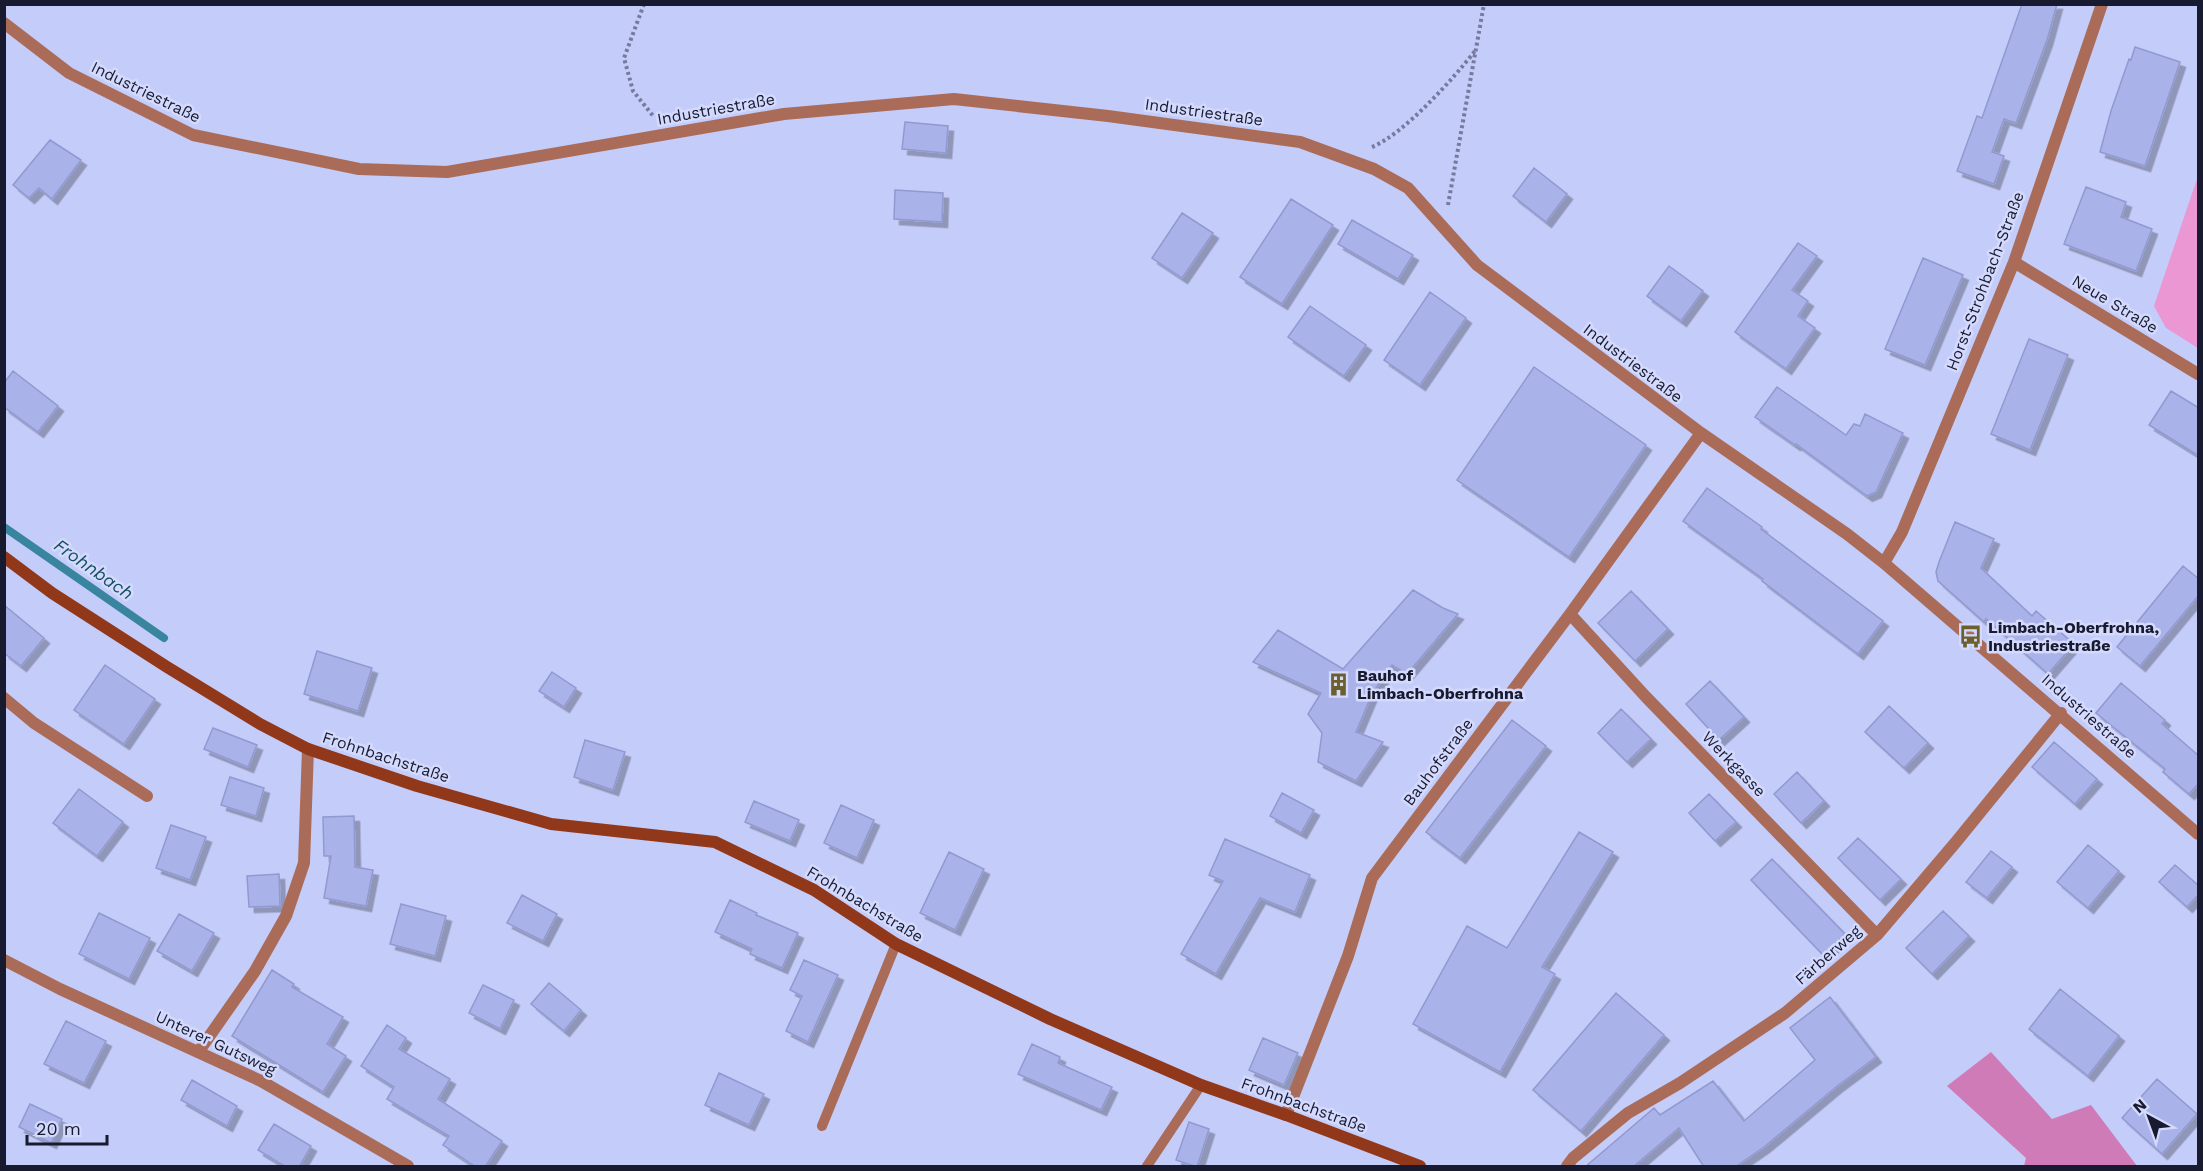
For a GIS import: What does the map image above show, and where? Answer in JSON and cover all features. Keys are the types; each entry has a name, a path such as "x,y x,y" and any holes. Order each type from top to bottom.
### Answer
{"street":[{"name":"Horst-Strohbach-Straße","path":"1884,563 1902,532 2014,262 2102,4"},
{"name":"Industriestraße","path":"4,23 69,73 193,135 359,169 447,172 784,114 954,99 1108,116 1300,142 1342,157 1374,170 1408,188 1477,264 1701,433 1847,534 1884,563 2199,834"},
{"name":"Neue Straße","path":"2014,262 2199,374"},
{"name":"Bauhofstraße","path":"1286,1115 1348,956 1372,878 1570,614 1701,433"},
{"name":"Frohnbachstraße","path":"4,557 52,593 167,667 260,724 308,749 417,786 551,824 715,842 814,890 896,944 1050,1019 1201,1085 1420,1167"},
{"name":"Werkgasse","path":"1570,614 1646,698 1876,935"},
{"path":"4,698 34,723 147,796"},
{"name":"Färberweg","path":"1567,1167 1573,1158 1628,1113 1680,1083 1785,1013 1876,935 2061,713"},
{"name":"Frohnbachstraße","path":"199,1051 255,971 286,916 304,863 308,749"},
{"name":"Unterer Gutsweg","path":"4,960 60,989 261,1081 408,1167"}],"lane":[{"path":"822,1126 896,944"},
{"path":"1147,1167 1201,1085"}],"path":[{"path":"644,4 624,58 633,91 668,134"},
{"path":"1444,229 1484,4"},
{"path":"1342,157 1354,155 1381,143 1436,95 1476,50"}],"shaded area":[{"path":"2198,176 2198,348 2166,328 2154,306"},
{"path":"1991,1052 2052,1119 2091,1105 2137,1166 2024,1166 2026,1158 1947,1086"}],"building":[{"path":"2022,4 2057,4 2047,40 2016,123 2004,119 1992,152 2004,156 1994,184 1957,171 1977,116 1982,118"},
{"path":"2135,47 2180,62 2145,166 2100,152 2111,111"},
{"path":"905,122 948,126 946,153 902,149"},
{"path":"50,140 81,160 52,199 39,188 29,198 13,185"},
{"path":"1534,168 1567,194 1546,222 1513,196"},
{"path":"2086,187 2126,202 2121,217 2152,229 2136,271 2064,244"},
{"path":"895,190 943,193 942,222 894,219"},
{"path":"1291,199 1333,225 1282,304 1240,277"},
{"path":"1182,213 1213,233 1182,278 1152,258"},
{"path":"1352,220 1413,255 1398,279 1338,244"},
{"path":"1798,243 1817,256 1792,290 1808,301 1798,316 1815,328 1786,369 1735,332"},
{"path":"1923,258 1963,275 1925,365 1885,349"},
{"path":"1669,266 1703,291 1681,321 1647,296"},
{"path":"1430,292 1466,318 1420,385 1384,360"},
{"path":"1310,306 1366,345 1344,376 1288,337"},
{"path":"2029,339 2068,355 2030,450 1991,434"},
{"path":"1534,367 1646,445 1569,557 1457,480"},
{"path":"13,371 58,406 38,432 4,407 4,383"},
{"path":"1777,387 1846,435 1854,424 1860,426 1865,414 1903,433 1876,492 1867,496 1755,417"},
{"path":"2171,391 2199,408 2199,456 2149,425"},
{"path":"1707,488 1762,527 1761,529 1883,621 1858,654 1762,581 1763,579 1683,521"},
{"path":"1955,522 1994,539 1981,568 2032,616 2036,611 2074,644 2048,674 1986,619 1984,622 1938,581 1936,572"},
{"path":"2183,566 2199,579 2199,595 2140,666 2117,647"},
{"name":"Bauhof Limbach-Oberfrohna","path":"1413,590 1458,614 1407,674 1392,665 1372,694 1356,732 1383,742 1356,781 1318,762 1322,733 1308,714 1321,693 1253,662 1278,630 1343,669"},
{"path":"1631,591 1668,629 1635,661 1598,623"},
{"path":"4,605 44,638 21,666 4,653"},
{"path":"317,651 372,668 358,711 304,694"},
{"path":"105,665 155,699 124,744 74,710"},
{"path":"552,672 576,688 564,707 539,691"},
{"path":"1710,681 1744,717 1719,740 1686,704"},
{"path":"2121,683 2165,720 2162,724 2199,756 2199,783 2189,794 2163,772 2165,769 2096,713"},
{"path":"1889,706 1928,743 1904,768 1865,732"},
{"path":"1621,709 1651,739 1627,762 1598,733"},
{"path":"1512,720 1546,746 1460,858 1426,832"},
{"path":"213,728 257,745 248,767 204,749"},
{"path":"585,740 625,752 613,790 574,777"},
{"path":"2054,742 2097,779 2075,804 2032,767"},
{"path":"1797,772 1824,801 1801,823 1774,794"},
{"path":"230,777 264,788 256,816 221,805"},
{"path":"79,789 123,822 97,856 53,823"},
{"path":"1282,793 1314,810 1301,833 1270,816"},
{"path":"1709,794 1736,822 1715,841 1689,813"},
{"path":"754,801 799,820 790,841 745,822"},
{"path":"841,805 874,820 857,858 824,843"},
{"path":"354,816 355,867 373,870 366,906 324,898 331,856 324,856 323,817"},
{"path":"171,825 206,837 190,880 156,868"},
{"path":"1579,832 1613,852 1542,967 1555,974 1500,1072 1413,1024 1467,926 1507,948"},
{"path":"1858,838 1901,879 1880,900 1838,858"},
{"path":"1225,839 1310,875 1295,912 1260,898 1216,974 1181,954 1223,881 1209,875"},
{"path":"2088,845 2119,871 2088,908 2057,882"},
{"path":"1991,851 2012,867 1987,898 1966,882"},
{"path":"949,852 984,869 955,930 920,913"},
{"path":"1772,859 1845,934 1824,956 1751,880"},
{"path":"2175,865 2199,886 2199,894 2187,907 2159,882"},
{"path":"279,874 280,906 249,907 247,876"},
{"path":"522,895 557,914 543,941 507,923"},
{"path":"730,900 757,913 756,915 798,933 782,968 750,954 752,949 715,932"},
{"path":"401,904 446,916 435,956 390,944"},
{"path":"1943,911 1969,936 1932,974 1906,948"},
{"path":"99,913 150,938 129,979 79,954"},
{"path":"179,914 214,933 192,971 157,951"},
{"path":"804,960 838,975 808,1042 786,1031 802,996 790,990"},
{"path":"272,970 294,984 292,987 343,1017 327,1044 346,1056 323,1092 232,1036"},
{"path":"549,983 581,1010 564,1031 531,1004"},
{"path":"483,985 514,1000 500,1029 469,1013"},
{"path":"2060,989 2119,1036 2088,1076 2029,1029"},
{"path":"1616,993 1664,1035 1581,1131 1533,1090"},
{"path":"1830,997 1876,1057 1764,1147 1735,1167 1704,1167 1679,1128 1633,1167 1585,1167 1654,1108 1660,1115 1713,1081 1744,1121 1815,1060 1790,1028"},
{"path":"66,1021 106,1041 84,1083 44,1064"},
{"path":"387,1025 406,1038 399,1049 450,1079 438,1099 502,1141 485,1167 476,1167 443,1145 449,1136 387,1099 394,1087 361,1066"},
{"path":"1263,1038 1298,1053 1284,1085 1249,1070"},
{"path":"1032,1044 1060,1057 1058,1063 1112,1087 1101,1110 1018,1074"},
{"path":"719,1073 764,1094 749,1125 705,1105"},
{"path":"2157,1079 2197,1114 2162,1154 2122,1118"},
{"path":"192,1080 237,1106 227,1126 181,1100"},
{"path":"30,1104 62,1119 51,1143 19,1127"},
{"path":"1189,1122 1209,1129 1197,1167 1176,1160"},
{"path":"274,1124 311,1146 299,1167 286,1167 258,1150"}],"waterway":[{"name":"Frohnbach","path":"4,527 164,638"}],"place":[{"name":"Limbach-Oberfrohna, Industriestraße","path":"1970,636"},
{"name":"Bauhof Limbach-Oberfrohna","path":"1339,684"}]}
